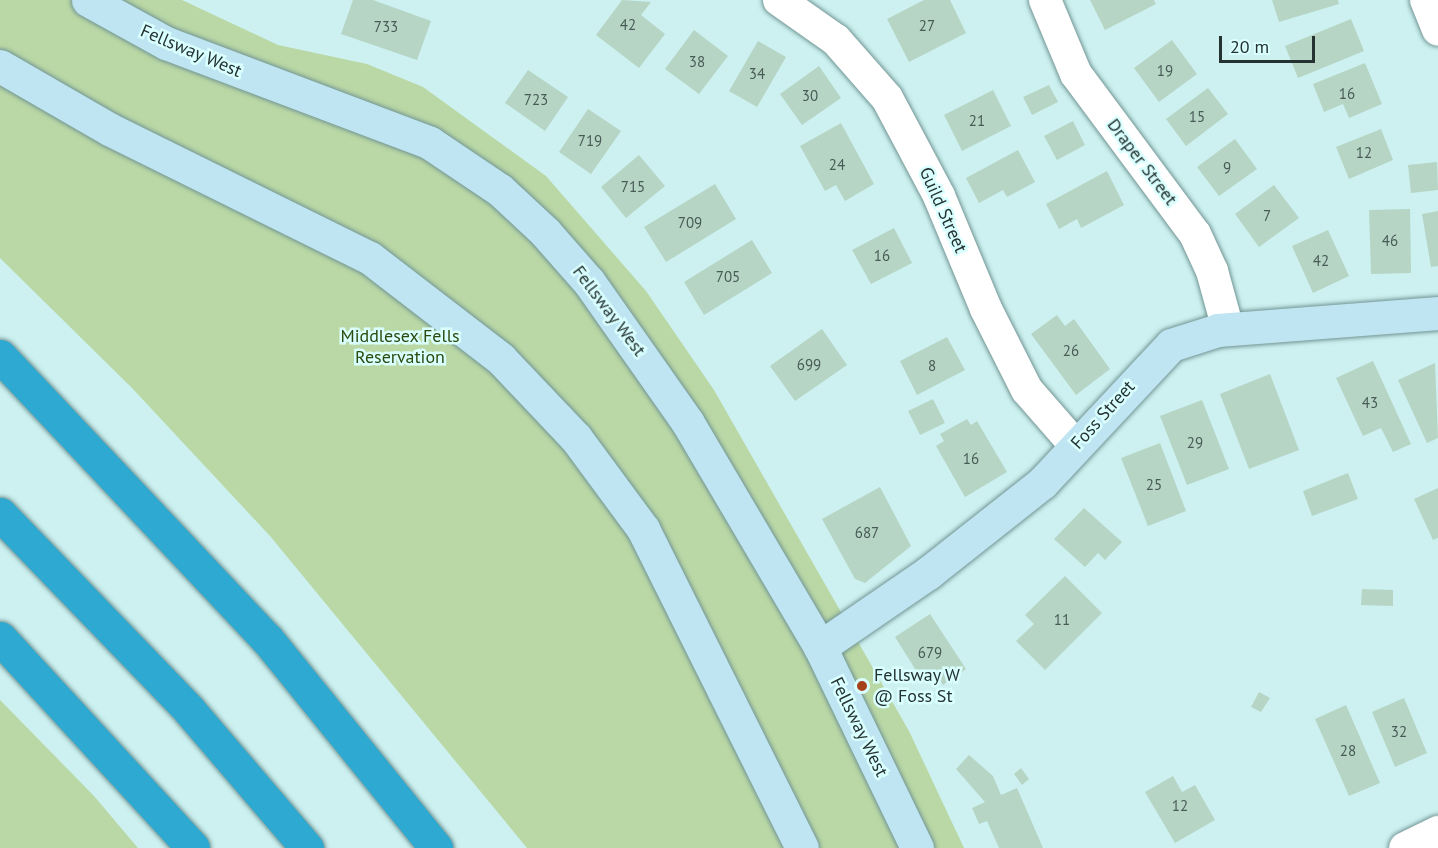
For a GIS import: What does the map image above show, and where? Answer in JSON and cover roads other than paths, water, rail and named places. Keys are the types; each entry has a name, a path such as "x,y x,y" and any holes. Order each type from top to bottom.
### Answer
{"highway":[{"path":"0,356 267,639 436,848"},
{"path":"0,514 189,710 307,848"},
{"path":"0,638 193,848"}],"main road":[{"name":"Fellsway West","path":"88,0 177,48 409,133 500,190 590,282 639,349 820,647 917,848"},
{"path":"0,66 109,129 370,258 501,359 583,447 643,529 802,848"},
{"name":"Foss Street","path":"820,647 1005,514 1075,446 1163,351 1198,333 1438,314"}],"street":[{"name":"Guild Street","path":"778,0 836,40 887,98 939,196 1012,363 1032,397 1075,446"},
{"name":"Draper Street","path":"1045,0 1076,75 1195,234 1212,271 1228,329"},
{"path":"1426,0 1438,30"},
{"path":"1405,848 1438,832"}],"place":[{"name":"Fellsway W @ Foss St","path":"862,686"}],"park label":[{"name":"Middlesex Fells Reservation","path":"400,347"}]}
